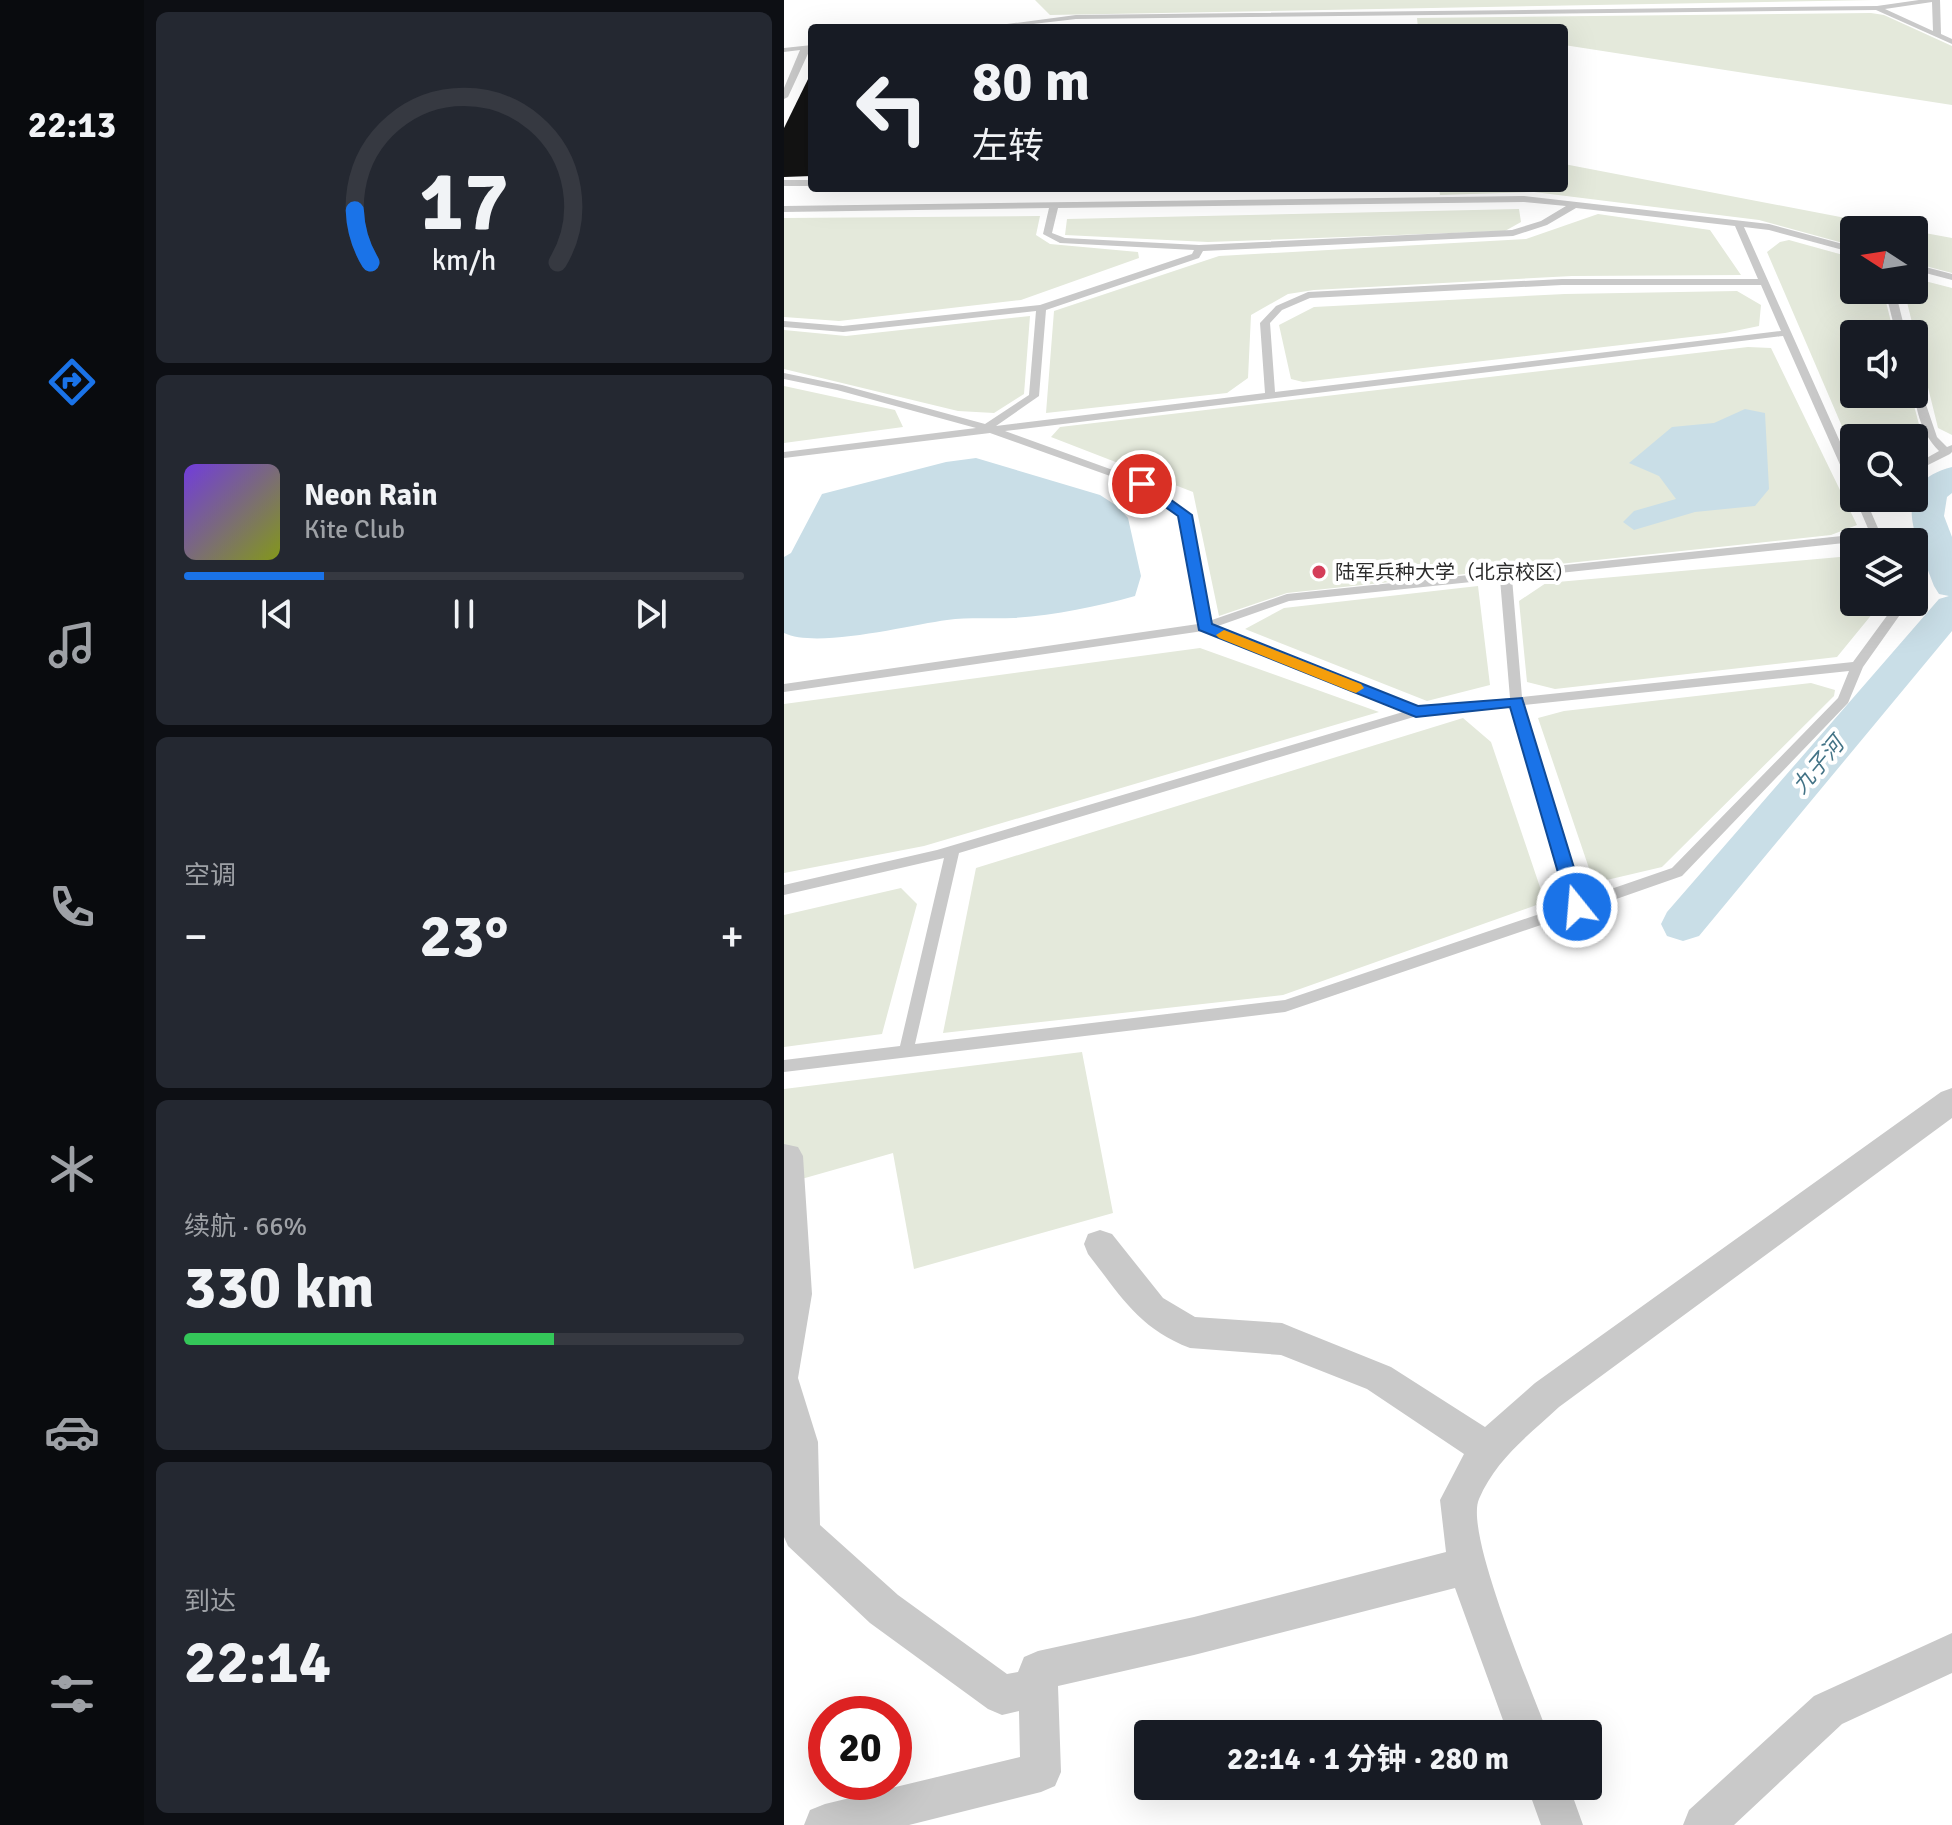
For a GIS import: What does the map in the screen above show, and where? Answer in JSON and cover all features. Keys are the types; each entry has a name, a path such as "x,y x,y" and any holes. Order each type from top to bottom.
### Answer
{"street":[{"path":"1523,1720 1466,1566 1458,1500 1487,1449 1547,1395 1952,1101"},
{"path":"784,1370 795,1294 787,1156"},
{"path":"1100,1244 1151,1309 1190,1332 1282,1339 1379,1378 1487,1449"},
{"path":"784,1387 800,1442 801,1533 884,1609 1002,1695 1038,1688"},
{"path":"825,1825 1041,1772 1038,1671 1194,1636 1466,1566"},
{"path":"1704,1825 1828,1710 1952,1653"},
{"path":"1553,1800 1562,1825"}],"lane":[{"path":"1016,24 1076,17 1877,8 1935,0 1937,36"},
{"path":"1877,8 1952,42"},
{"path":"1319,14 1319,24"},
{"path":"784,50 808,48"},
{"path":"784,97 808,50"},
{"path":"784,183 808,183"},
{"path":"784,209 1524,199 1769,227 1840,246"},
{"path":"1054,206 1047,234 1063,241 1199,248 1513,233 1544,223 1574,205"},
{"path":"1738,223 1840,452"},
{"path":"784,324 843,329 1041,308 1196,256 1199,248"},
{"path":"1928,271 1952,277"},
{"path":"1270,394 1265,323 1279,308 1308,295 1562,282 1764,282"},
{"path":"986,428 1034,396 1041,308"},
{"path":"784,455 1786,333"},
{"path":"784,376 838,387 986,428 1142,484 1185,515 1204,627"},
{"path":"1922,408 1932,438 1949,450 1928,461"},
{"path":"784,688 1204,627 1287,598 1840,543"},
{"path":"1506,576 1516,701 1577,907"},
{"path":"784,1066 1285,1006 1677,872 1844,700 1857,666 1893,616"},
{"path":"1204,627 1416,712"},
{"path":"784,890 953,850 1416,712 1857,666"},
{"path":"906,1052 953,850"}],"shaded area":[{"path":"1035,0 1874,0 1050,15"},
{"path":"1884,15 1952,46 1952,105 1568,46 1568,24 1418,24 1417,18"},
{"path":"1568,165 1840,217 1840,242 1759,220 1534,192 1568,192"},
{"path":"1440,192 1534,192 1440,195"},
{"path":"1519,209 1521,222 1505,231 1208,242 1065,235 1067,219"},
{"path":"1598,214 1710,230 1741,275 1572,276 1288,294 1251,315 1248,378 1227,393 1046,413 1054,311 1219,256 1526,239"},
{"path":"1040,216 1036,235 1050,244 1138,252 1139,258 1021,300 839,321 784,317 784,218"},
{"path":"1928,234 1952,238 1952,273 1928,267"},
{"path":"1789,240 1840,254 1840,304 1886,304 1890,320 1840,320 1840,408 1915,408 1919,424 1841,424 1767,252 1780,242"},
{"path":"1928,282 1952,288 1952,435 1938,428 1928,387 1928,320 1911,320 1907,304 1928,304"},
{"path":"1737,291 1761,305 1759,326 1725,333 1303,382 1291,379 1279,325 1314,307 1565,294"},
{"path":"1030,316 1024,394 994,413 958,411 784,369 784,330 846,336"},
{"path":"1748,347 1771,348 1840,490 1840,512 1851,512 1857,525 1840,528 1840,532 1831,535 1287,593 1219,616 1193,492 1051,437 1060,427"},
{"path":"784,386 895,410 903,427 784,443"},
{"path":"1840,557 1840,616 1871,616 1837,657 1555,689 1527,682 1519,601 1546,583"},
{"path":"1478,586 1490,685 1427,701 1245,629 1284,608"},
{"path":"1200,648 1379,712 924,846 784,873 784,704"},
{"path":"1811,683 1835,690 1834,696 1662,867 1594,883 1538,718 1564,711"},
{"path":"1463,718 1491,742 1545,902 1283,995 943,1033 976,868"},
{"path":"901,888 917,904 882,1034 784,1047 784,915"},
{"path":"1082,1052 1113,1213 914,1269 893,1153 791,1182 784,1207 784,1089"}],"water":[{"path":"1745,409 1765,413 1769,489 1755,506 1695,512 1634,530 1623,522 1634,511 1676,499 1659,476 1629,463 1672,427 1714,423"},
{"path":"976,458 1100,495 1117,506 1128,518 1141,576 1135,596 1045,615 947,620 840,637 799,637 784,633 784,557 791,553 822,494 946,462"}],"building":[{"path":"808,79 808,176 784,177 784,128"}],"waterway":[{"name":"九子河","path":"1952,477 1930,493 1927,516 1952,586"},
{"name":"九子河","path":"1683,924 1952,607"}],"slow traffic":[{"path":"1224,635 1356,688"}],"place":[{"name":"陆军兵种大学（北京校区）","path":"1319,572"}],"route":[{"path":"1142,484 1185,515 1204,627 1416,712 1516,701 1577,907"}]}
